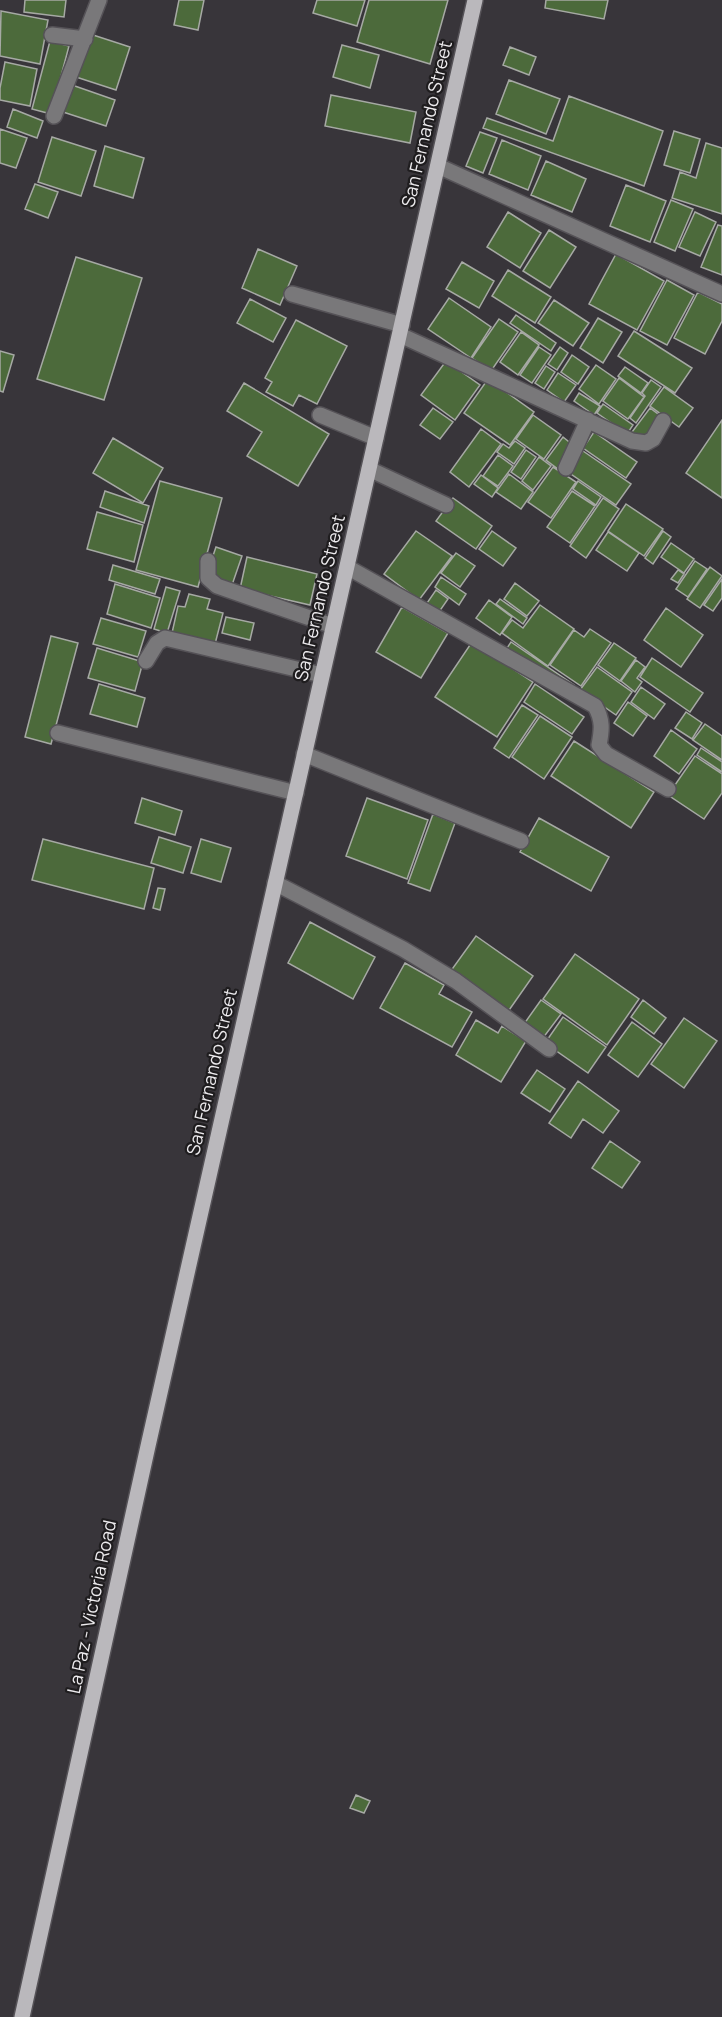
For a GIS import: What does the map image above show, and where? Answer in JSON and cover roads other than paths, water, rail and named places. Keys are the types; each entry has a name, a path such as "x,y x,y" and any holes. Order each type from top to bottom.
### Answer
{"main road":[{"name":"San Fernando Street","path":"202,1205 475,0"},
{"name":"La Paz - Victoria Road","path":"22,2017 202,1205"}],"street":[{"path":"54,116 99,0"},
{"path":"52,35 85,39"},
{"path":"438,166 722,294"},
{"path":"292,294 401,330 632,441 646,443 653,439 663,421"},
{"path":"320,414 376,438"},
{"path":"566,468 588,420"},
{"path":"369,469 447,505"},
{"path":"208,561 208,578 217,586 333,626"},
{"path":"347,567 595,706 601,717 599,745 606,754 668,789"},
{"path":"146,661 157,643 165,638 322,675"},
{"path":"58,733 296,793"},
{"path":"304,754 521,841"},
{"path":"275,883 403,949 456,981 549,1049"}]}
